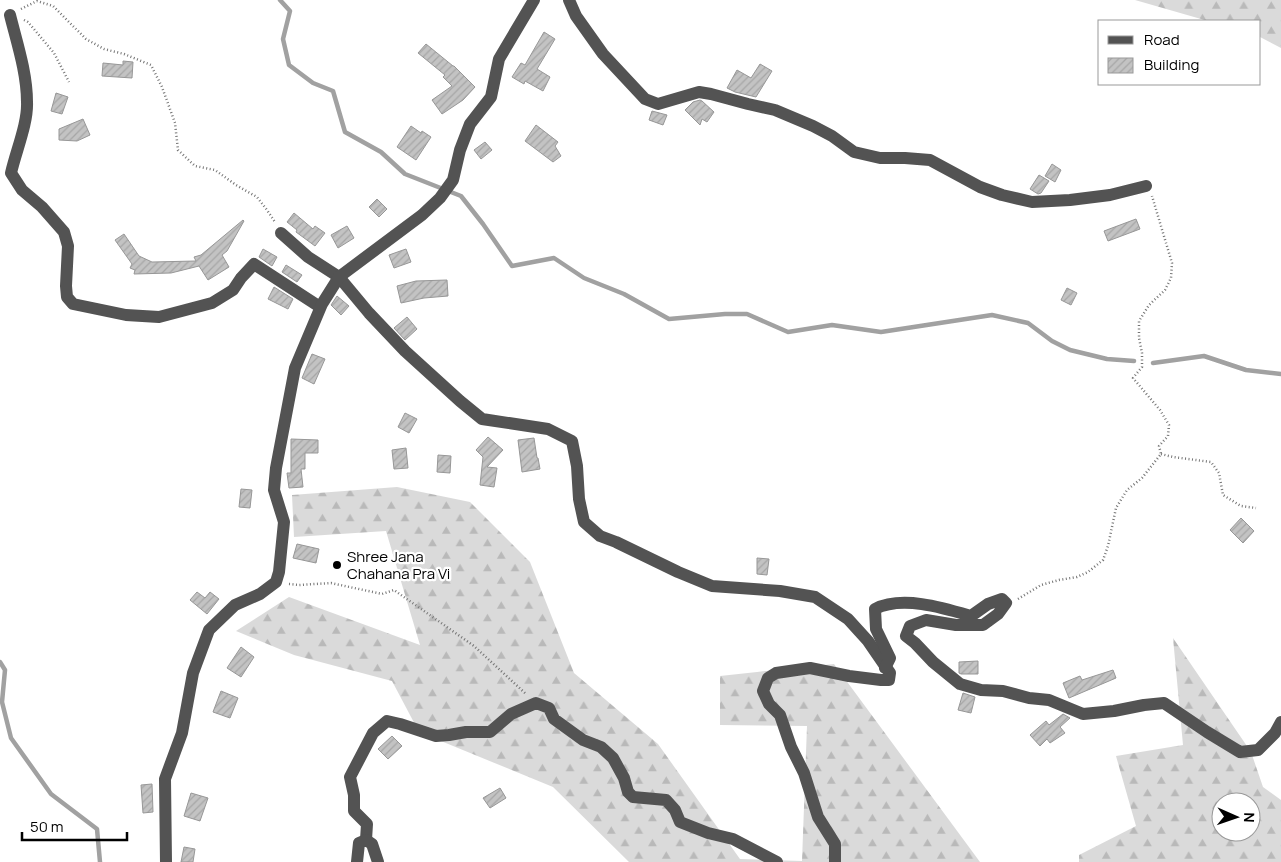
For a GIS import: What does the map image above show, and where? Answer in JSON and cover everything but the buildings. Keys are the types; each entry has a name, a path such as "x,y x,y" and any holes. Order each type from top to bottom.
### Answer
{"street":[{"path":"166,862 165,779 182,733 193,673 209,630 235,605 260,594 276,582 279,572 284,522 274,490 276,468 294,368 320,307 338,277 422,215 440,198 453,180 460,150 470,124 491,97 499,59 534,0"},
{"path":"569,0 576,16 604,54 645,98 658,104 699,92 775,110 832,136 854,152 880,158 930,160 980,187 1002,195 1032,202 1110,196 1146,186"},
{"path":"10,15 26,82 28,103 23,129 10,173 22,190 42,207 64,232 68,246 66,286 68,298 73,304 126,315 159,317 212,303 233,290 254,264 320,307"},
{"path":"281,232 308,256 338,277 405,351 482,419 548,429 572,441 577,466 579,499 584,522 600,536 712,586 780,591 815,597 848,619 868,641 890,673 889,680 849,676 810,668 776,673 768,678 763,691 769,704 780,715 791,747 804,773 818,817 835,844 834,862"},
{"path":"885,668 890,658 876,629 875,609 899,603 923,604 971,616 988,604 1002,599 1006,603 998,614 983,624 972,626 956,625 926,620 910,626 906,636 960,684 981,690 1003,691 1029,698 1049,700 1083,714 1114,712 1144,705 1164,704 1240,752 1258,750 1275,733 1281,722"},
{"path":"366,840 367,824 354,810 354,795 350,777 373,732 387,721 436,736 466,732 490,732 511,714 536,703 549,708 554,719 583,740 601,747 614,758 624,778 628,792 633,797 666,800 680,822 708,833 733,839 777,862"},
{"path":"357,862 359,843 366,840"},
{"path":"366,840 372,844 378,862"}],"path":[{"path":"10,15 37,1 53,6 86,39 104,49 124,54 151,65 162,87 175,123 178,150 195,166 215,170 257,197 281,232"},
{"path":"10,15 28,22 54,53 69,82"},
{"path":"1006,603 1022,598 1041,585 1078,577 1103,560 1116,508 1127,490 1151,468 1161,454 1159,446 1168,436 1169,425 1155,404 1133,378 1142,367 1139,321 1149,305 1164,290 1172,278 1172,263 1152,196 1146,186"},
{"path":"1161,454 1173,458 1210,462 1219,473 1223,494 1241,506 1256,508"},
{"path":"276,582 299,585 331,583 382,594 394,590 474,646 536,703"}],"green space":[{"path":"1135,0 1281,0 1281,48 1261,38 1261,20 1205,20"},
{"path":"397,487 470,502 530,562 574,673 658,744 740,859 802,861 807,726 720,725 720,676 834,664 980,862 629,862 553,787 419,732 392,681 294,655 236,631 289,597 420,645 386,531 294,537 292,495"},
{"path":"1173,638 1251,752 1263,787 1281,800 1281,862 1079,862 1079,855 1136,826 1116,756 1183,745"}],"waterway":[{"path":"280,0 290,11 283,39 289,65 313,83 333,91 345,132 381,152 405,174 461,196 512,266 554,258 584,278 624,294 669,319 747,314 788,332 832,325 881,332 992,315 1028,323 1052,341 1070,350 1107,359 1134,361"},
{"path":"1153,363 1204,356 1246,370 1281,374"},
{"path":"0,662 5,670 2,702 11,738 51,794 97,829 100,862"}],"place":[{"name":"Shree Jana Chahana Pra Vi","path":"337,565"}]}
